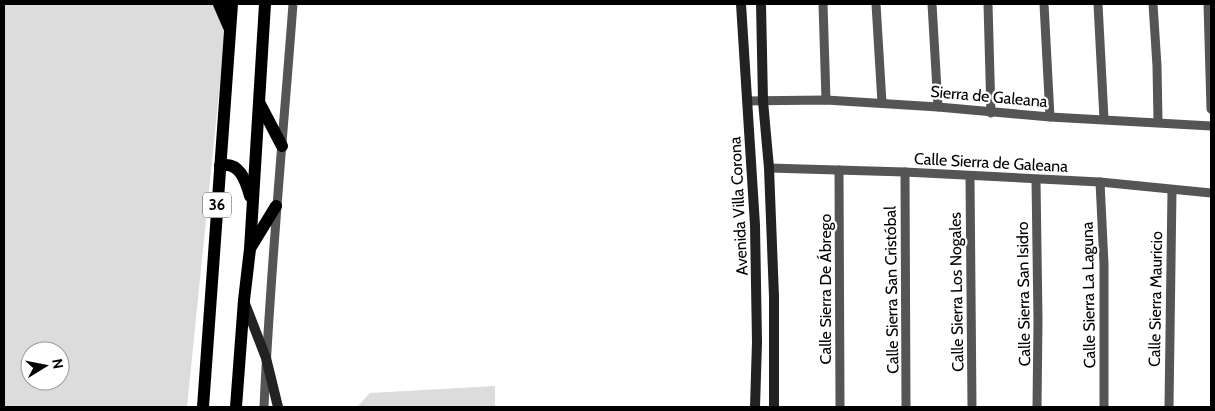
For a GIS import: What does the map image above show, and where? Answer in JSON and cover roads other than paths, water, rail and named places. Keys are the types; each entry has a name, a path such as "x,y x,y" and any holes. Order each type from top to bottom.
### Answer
{"main road":[{"path":"219,4 230,29"},
{"name":"36","path":"203,407 232,4"},
{"name":"36","path":"236,407 250,249 265,4"},
{"path":"260,103 282,146"},
{"path":"220,166 232,166 241,173 252,203"},
{"path":"250,249 276,206"}],"street":[{"path":"264,407 276,206 293,4"},
{"name":"Avenida Villa Corona","path":"741,4 755,216 757,278 755,407"},
{"name":"Avenida Villa Corona","path":"761,4 763,100 769,168 774,297 774,407"},
{"path":"823,4 826,100"},
{"path":"876,4 882,103"},
{"path":"932,4 938,107"},
{"path":"988,4 991,112"},
{"path":"1044,4 1050,116"},
{"path":"1098,4 1104,119"},
{"path":"1153,4 1158,122"},
{"path":"1208,4 1211,109"},
{"name":"Sierra de Galeana","path":"747,101 826,100 882,103 1211,126"},
{"name":"Calle Sierra de Galeana","path":"769,168 905,172 1100,182 1211,193"},
{"name":"Calle Sierra De Ábrego","path":"839,170 840,407"},
{"name":"Calle Sierra San Cristóbal","path":"905,172 906,407"},
{"name":"Calle Sierra Los Nogales","path":"970,176 972,407"},
{"name":"Calle Sierra San Isidro","path":"1036,180 1037,407"},
{"name":"Calle Sierra La Laguna","path":"1100,182 1104,264 1104,407"},
{"name":"Calle Sierra Mauricio","path":"1169,407 1172,190"},
{"path":"244,300 266,358 278,407"}]}
